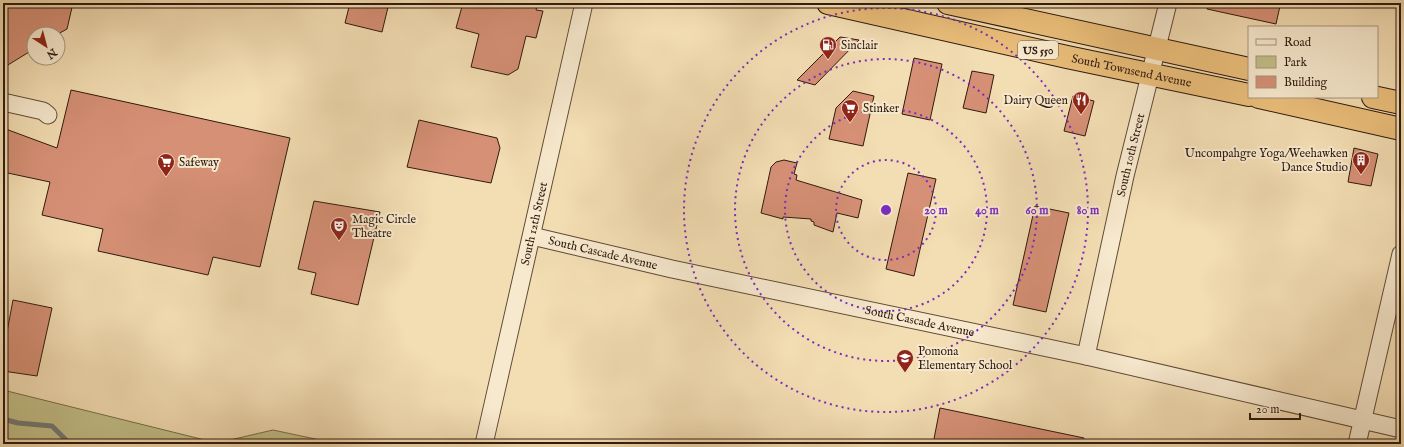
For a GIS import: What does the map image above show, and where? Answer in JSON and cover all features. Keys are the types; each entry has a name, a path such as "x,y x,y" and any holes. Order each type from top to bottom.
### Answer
{"highway":[{"name":"South Townsend Avenue","path":"828,3 1151,75 1248,95"},
{"name":"US 550","path":"948,3 1248,69"},
{"path":"1263,98 1401,129"},
{"path":"1378,98 1401,103"}],"street":[{"name":"South 12th Street","path":"484,444 584,3"},
{"name":"South 10th Street","path":"1086,356 1125,176 1158,49 1168,3"},
{"path":"3,102 43,111 48,115"},
{"name":"South Cascade Avenue","path":"532,236 680,270 1086,356 1401,429"},
{"path":"1357,444 1401,254"}],"green space":[{"path":"3,390 217,443 273,430 339,444 3,444"}],"building":[{"path":"3,3 73,3 66,30 66,26 26,26 26,54 3,68"},
{"path":"350,3 389,3 382,32 345,23"},
{"path":"463,3 523,3 537,6 536,10 543,11 536,38 526,36 518,69 508,75 471,67 479,34 456,28"},
{"path":"1207,3 1267,3 1280,6 1276,24 1207,9"},
{"name":"Sinclair","path":"840,37 859,40 815,85 797,80"},
{"path":"914,58 942,64 930,120 902,114"},
{"path":"972,71 994,75 986,113 963,108"},
{"name":"Safeway","path":"71,90 290,138 260,267 213,257 208,275 98,251 103,229 42,215 50,182 3,172 3,128 57,148"},
{"name":"Stinker","path":"853,91 874,96 863,146 829,139 836,108"},
{"name":"Dairy Queen","path":"1073,96 1094,101 1085,136 1064,131"},
{"path":"419,120 497,138 500,148 491,183 407,167"},
{"path":"1354,148 1378,154 1371,186 1348,182"},
{"path":"784,160 797,163 794,174 797,175 796,180 862,200 858,218 837,213 833,232 814,225 814,222 811,221 811,219 783,217 783,219 761,213 771,167 776,162"},
{"path":"908,173 936,179 914,276 886,269"},
{"name":"Magic Circle Theatre","path":"314,201 380,212 358,305 311,294 316,273 298,269"},
{"path":"1035,206 1069,213 1046,312 1013,305"},
{"path":"13,300 52,308 37,376 3,371 3,353"},
{"path":"940,408 1084,438 1083,444 933,444"}],"waterway":[{"path":"3,419 18,423 52,426 70,444"}],"place":[{"name":"Sinclair","path":"828,60"},
{"name":"Dairy Queen","path":"1081,115"},
{"name":"Stinker","path":"850,123"},
{"name":"Uncompahgre Yoga/Weehawken Dance Studio","path":"1361,175"},
{"name":"Safeway","path":"166,177"},
{"name":"Magic Circle Theatre","path":"339,241"},
{"name":"Pomona Elementary School","path":"905,373"}]}
